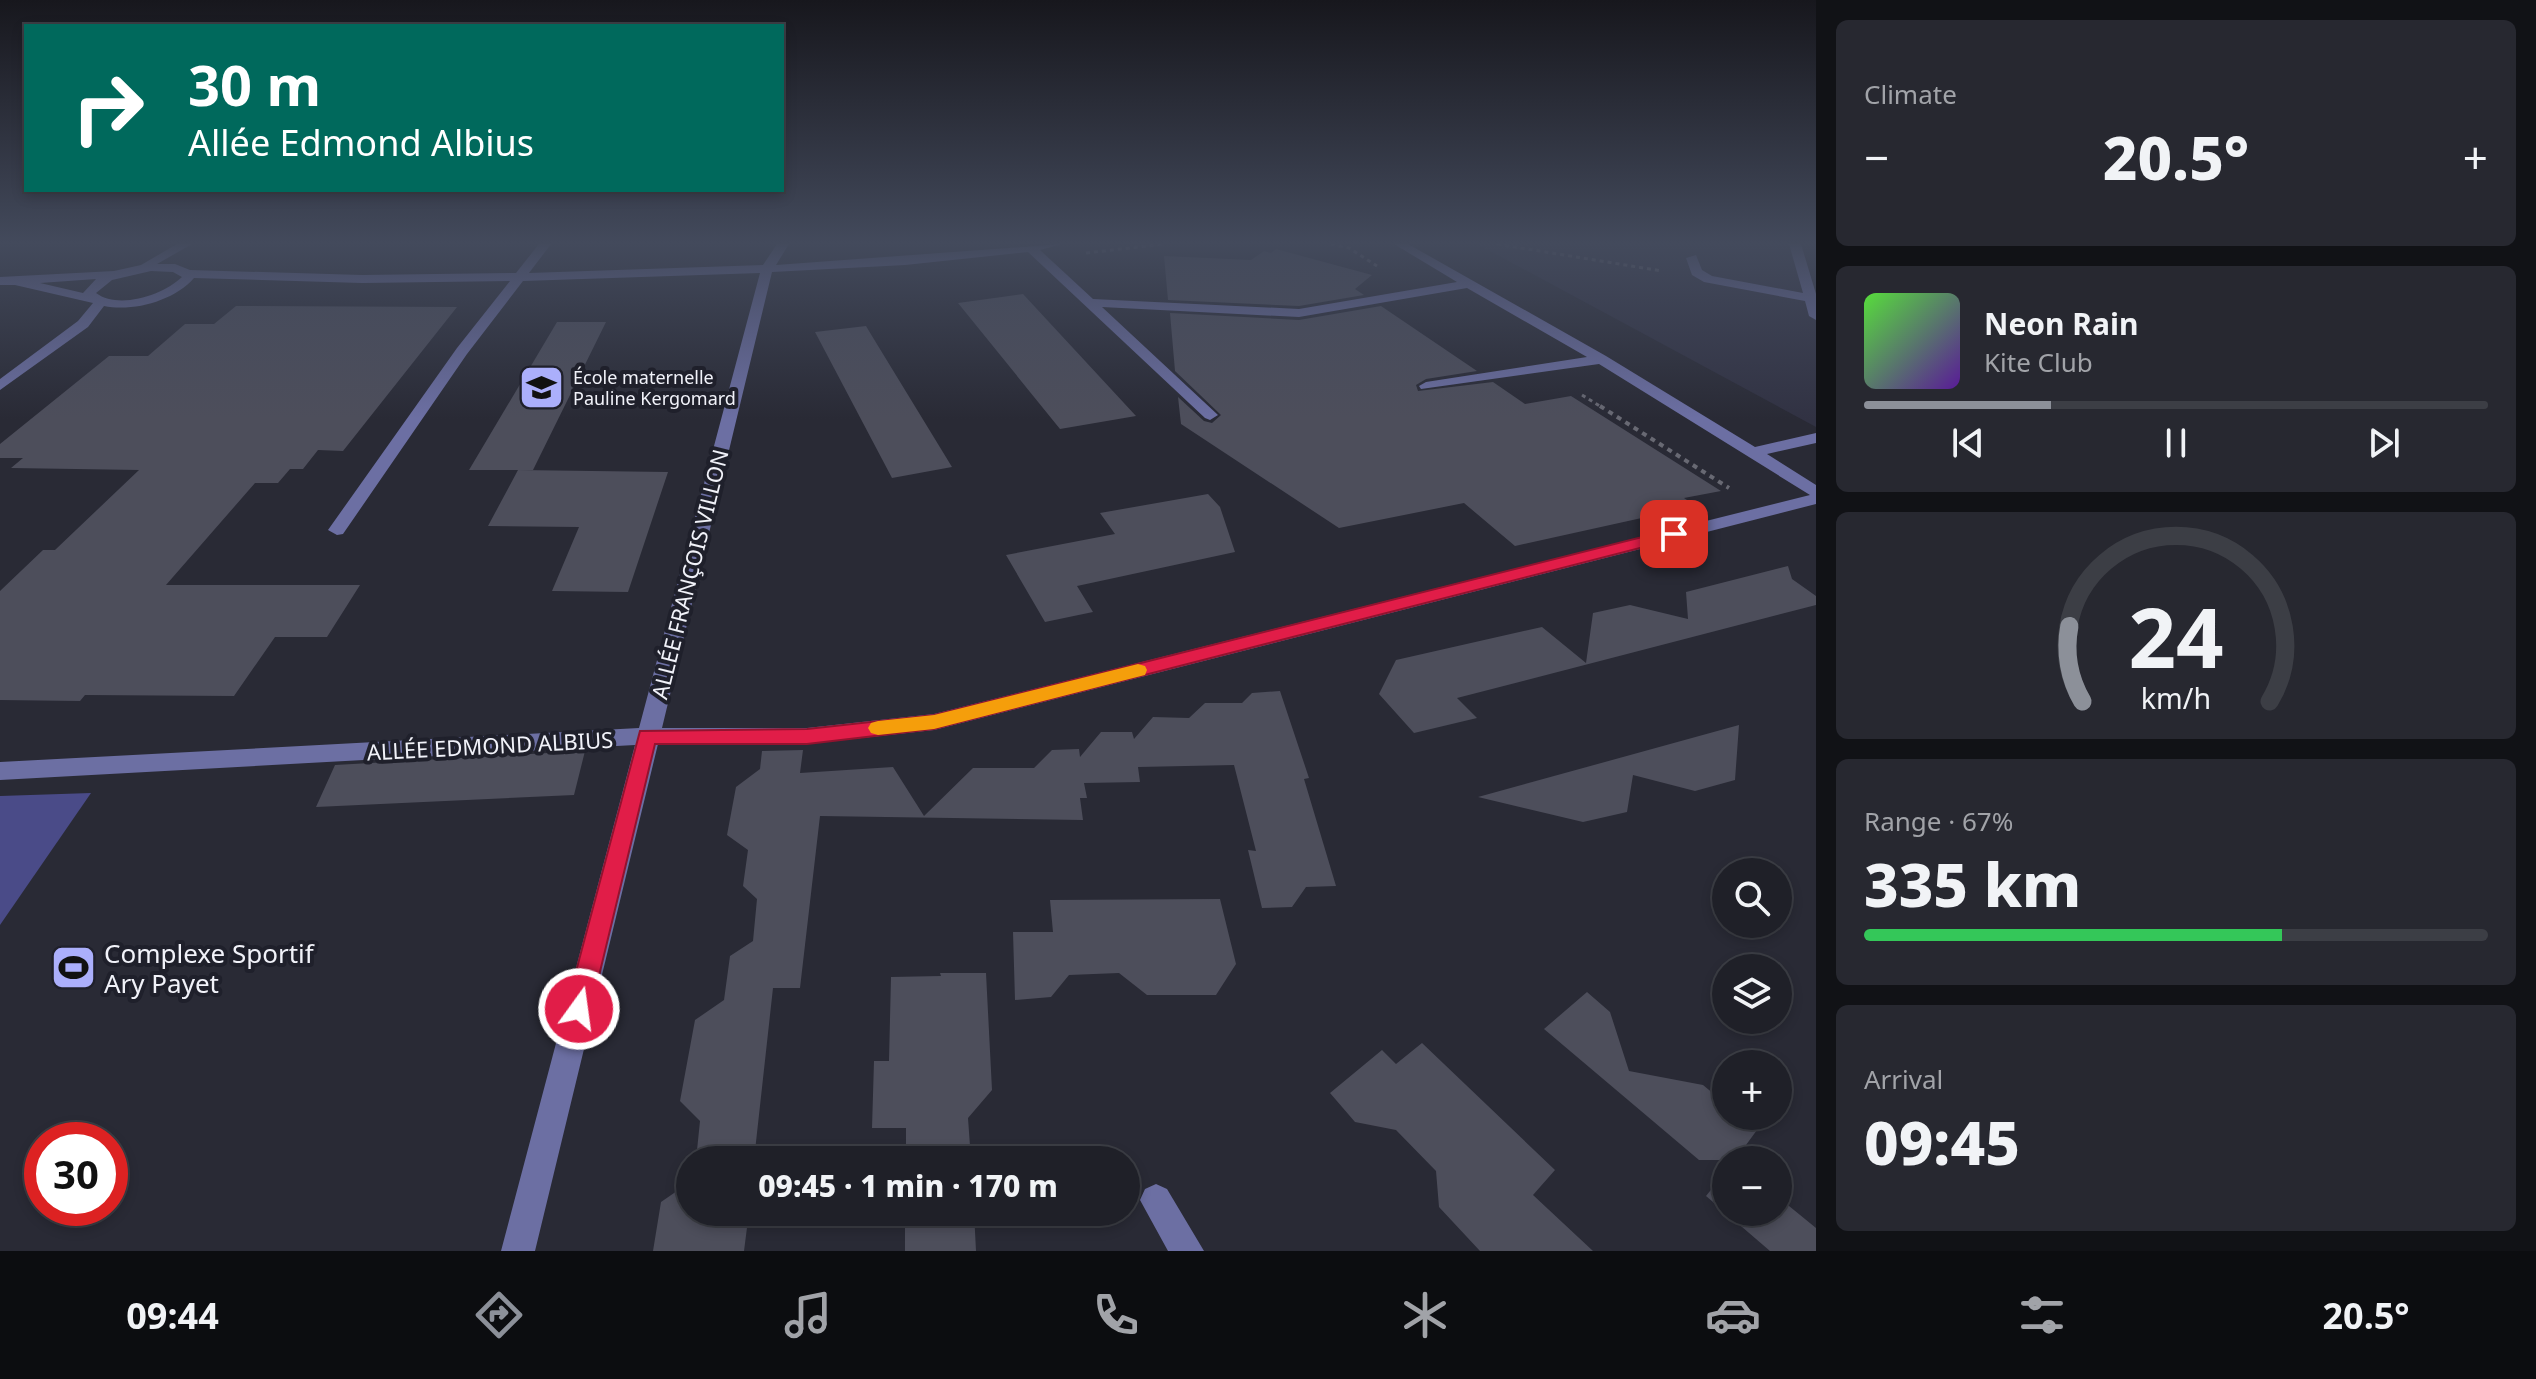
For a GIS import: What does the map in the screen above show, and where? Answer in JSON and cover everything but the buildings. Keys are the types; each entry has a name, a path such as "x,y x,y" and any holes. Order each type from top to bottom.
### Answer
{"street":[{"path":"0,386 83,324 95,302"},
{"path":"337,530 462,351 500,302"},
{"name":"ALLÉE FRANÇOIS VILLON","path":"518,1251 758,302"},
{"path":"1091,303 1299,313 1360,302"},
{"path":"1505,302 1816,492"},
{"path":"1091,303 1210,415"},
{"path":"1426,386 1601,359"},
{"path":"1752,453 1816,438"},
{"name":"ALLÉE EDMOND ALBIUS","path":"0,771 647,736 807,736 934,722 1816,499"},
{"path":"1156,1200 1187,1251"}],"shaded area":[{"path":"1585,302 1816,302 1816,427"},
{"path":"91,793 0,925 0,796"}],"slow traffic":[{"path":"878,728 934,722 1138,670"}],"place":[{"name":"École maternelle Pauline Kergomard","path":"542,387"},
{"name":"Complexe Sportif Ary Payet","path":"73,968"}],"route":[{"path":"579,1009 647,736 807,736 934,722 1674,534"}]}
